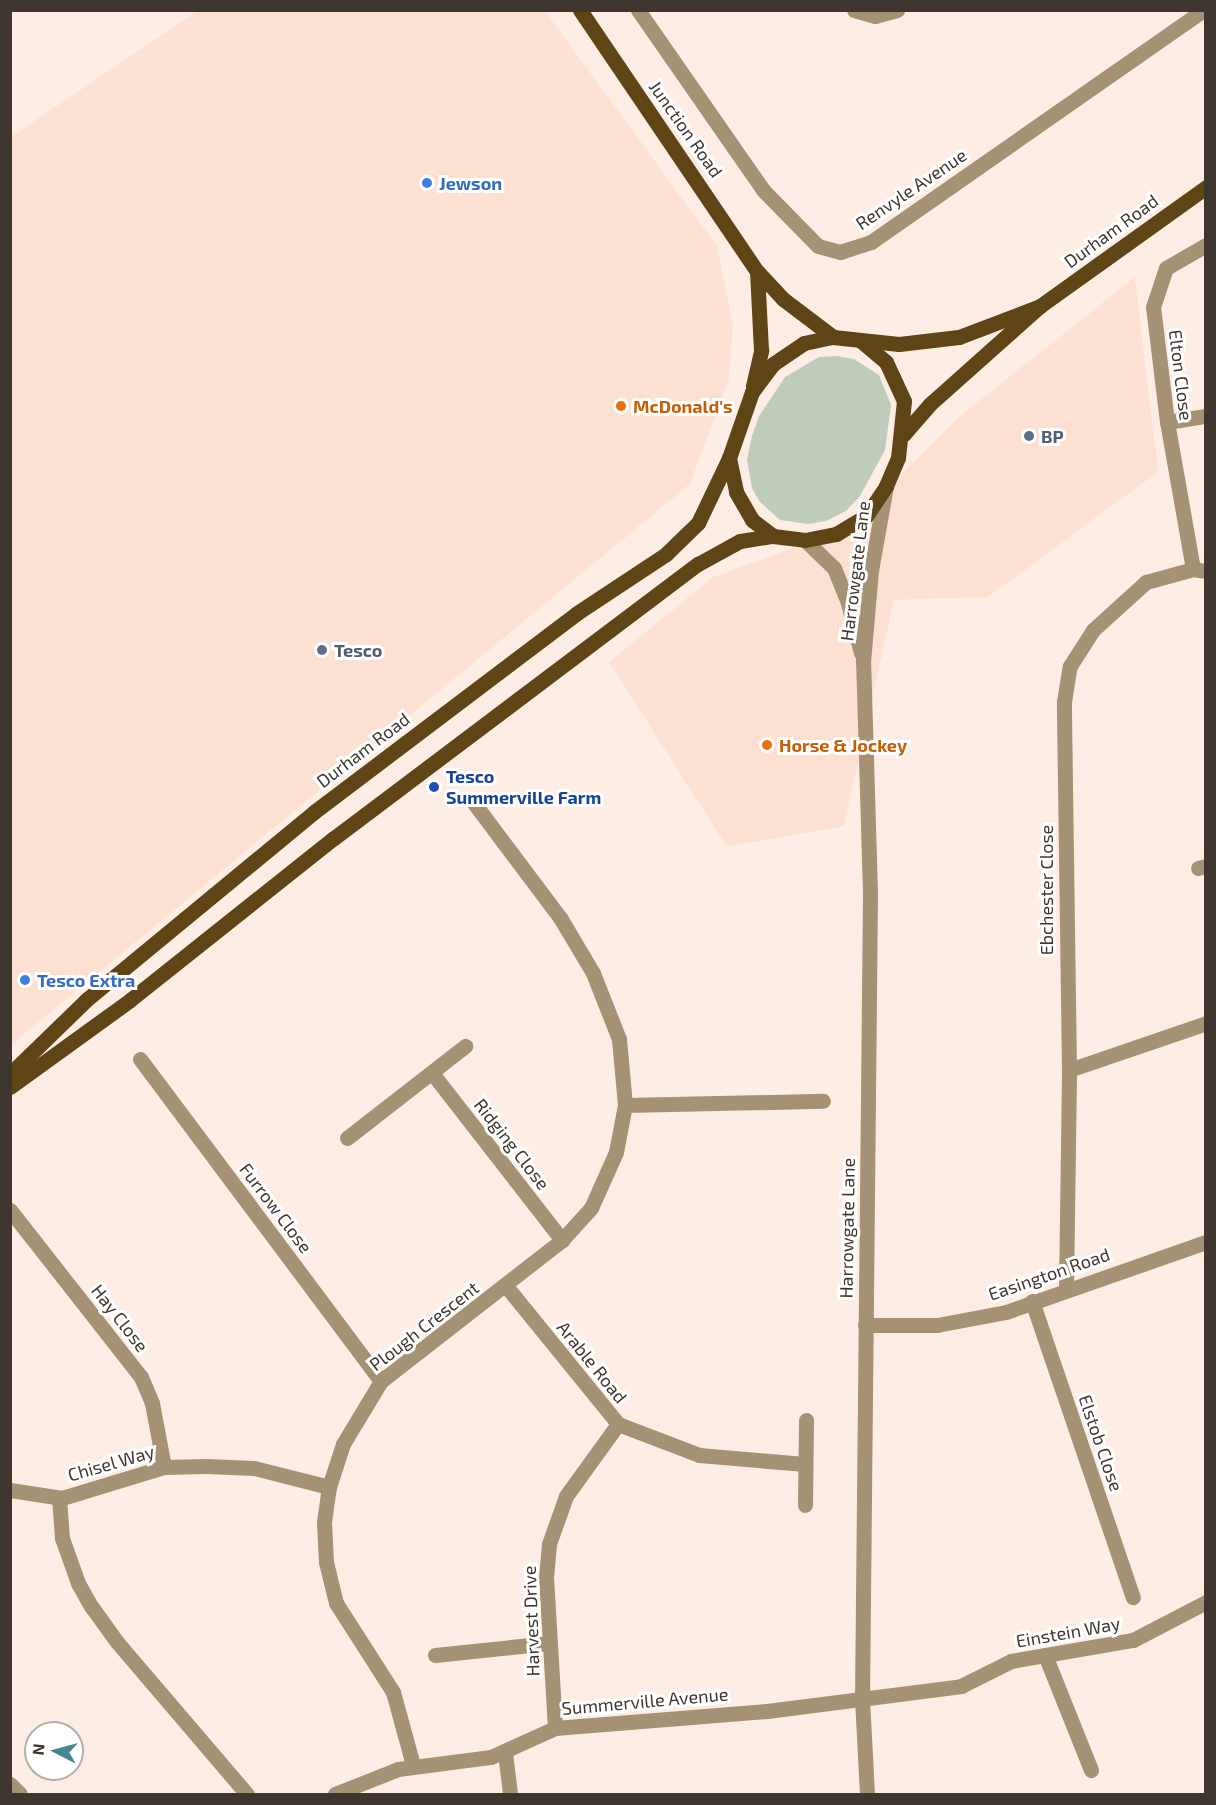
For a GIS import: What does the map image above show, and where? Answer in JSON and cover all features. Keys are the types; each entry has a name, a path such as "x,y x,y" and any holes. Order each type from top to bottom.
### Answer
{"main road":[{"name":"Junction Road","path":"580,10 757,271 783,299 833,337"},
{"name":"Durham Road","path":"903,435 930,404 1040,306 1206,187"},
{"name":"Junction Road","path":"752,392 761,350 761,292 757,271"},
{"name":"Durham Road","path":"10,1074 86,1000 314,812 577,613 666,554 698,524 729,458 752,392 772,364 804,343 833,337 861,342 899,344 959,337 1040,306"},
{"name":"Durham Road","path":"10,1087 120,1007 334,838 698,564 740,541 773,536 805,540 836,534 866,516 886,486 903,435 904,401 886,362 861,342"},
{"path":"729,458 736,492 753,520 773,536"}],"street":[{"name":"Renvyle Avenue","path":"638,10 763,190 818,246 840,252 871,242 1204,10"},
{"path":"854,10 875,16 897,10"},
{"name":"Elton Close","path":"1199,570 1167,422 1153,307 1166,268 1206,245"},
{"path":"1167,422 1206,416"},
{"name":"Harrowgate Lane","path":"867,1794 862,1699 870,893 863,662 871,571 886,486"},
{"name":"Harrowgate Lane","path":"805,540 834,568 848,603 863,662"},
{"name":"Ebchester Close","path":"1066,1289 1069,1070 1064,888 1064,702 1070,666 1093,630 1146,582 1199,570"},
{"name":"Plough Crescent","path":"413,1765 393,1692 336,1603 326,1562 324,1522 329,1487 343,1444 381,1381 506,1286 562,1240 591,1208 603,1188 616,1152 625,1105 619,1039 593,974 561,919 471,799"},
{"path":"1069,1070 1206,1023"},
{"path":"348,1138 465,1046"},
{"name":"Furrow Close","path":"140,1059 381,1381"},
{"name":"Ridging Close","path":"432,1073 562,1240"},
{"path":"625,1105 823,1101"},
{"name":"Hay Close","path":"10,1210 141,1377 152,1403 164,1467"},
{"name":"Easington Road","path":"865,1325 937,1325 1006,1312 1066,1289 1206,1242"},
{"name":"Arable Road","path":"506,1286 618,1424 699,1455 805,1464"},
{"name":"Elstob Close","path":"1032,1301 1133,1597"},
{"path":"805,1505 806,1420"},
{"name":"Harvest Drive","path":"555,1728 546,1578 556,1517 584,1466 618,1424"},
{"name":"Chisel Way","path":"10,1490 59,1498 164,1467 254,1468 329,1487"},
{"path":"59,1498 62,1538 78,1583 91,1606 117,1642 247,1794"},
{"name":"Einstein Way","path":"862,1699 961,1686 1011,1661 1133,1640 1206,1602"},
{"path":"435,1655 549,1643"},
{"path":"1046,1655 1091,1770"},
{"name":"Summerville Avenue","path":"335,1794 413,1765 505,1752 555,1728 767,1711 862,1699"},
{"path":"505,1752 510,1794"},
{"path":"10,1784 20,1794"}],"shaded area":[{"path":"197,11 545,11 717,246 733,325 729,378 690,484 11,1045 11,137"},
{"path":"1135,277 1158,472 988,597 894,600 844,826 727,847 609,662 713,577 844,530 959,417"}],"green space":[{"path":"837,356 854,359 879,375 891,405 885,450 860,496 846,511 826,521 808,524 780,520 759,501 752,488 747,460 752,436 759,416 785,377 819,357"}],"place":[{"name":"Jewson","path":"427,183"},
{"name":"McDonald's","path":"621,406"},
{"name":"BP","path":"1029,436"},
{"name":"Tesco","path":"322,650"},
{"name":"Horse & Jockey","path":"767,745"},
{"name":"Tesco Summerville Farm","path":"434,787"},
{"name":"Tesco Extra","path":"25,980"}]}
